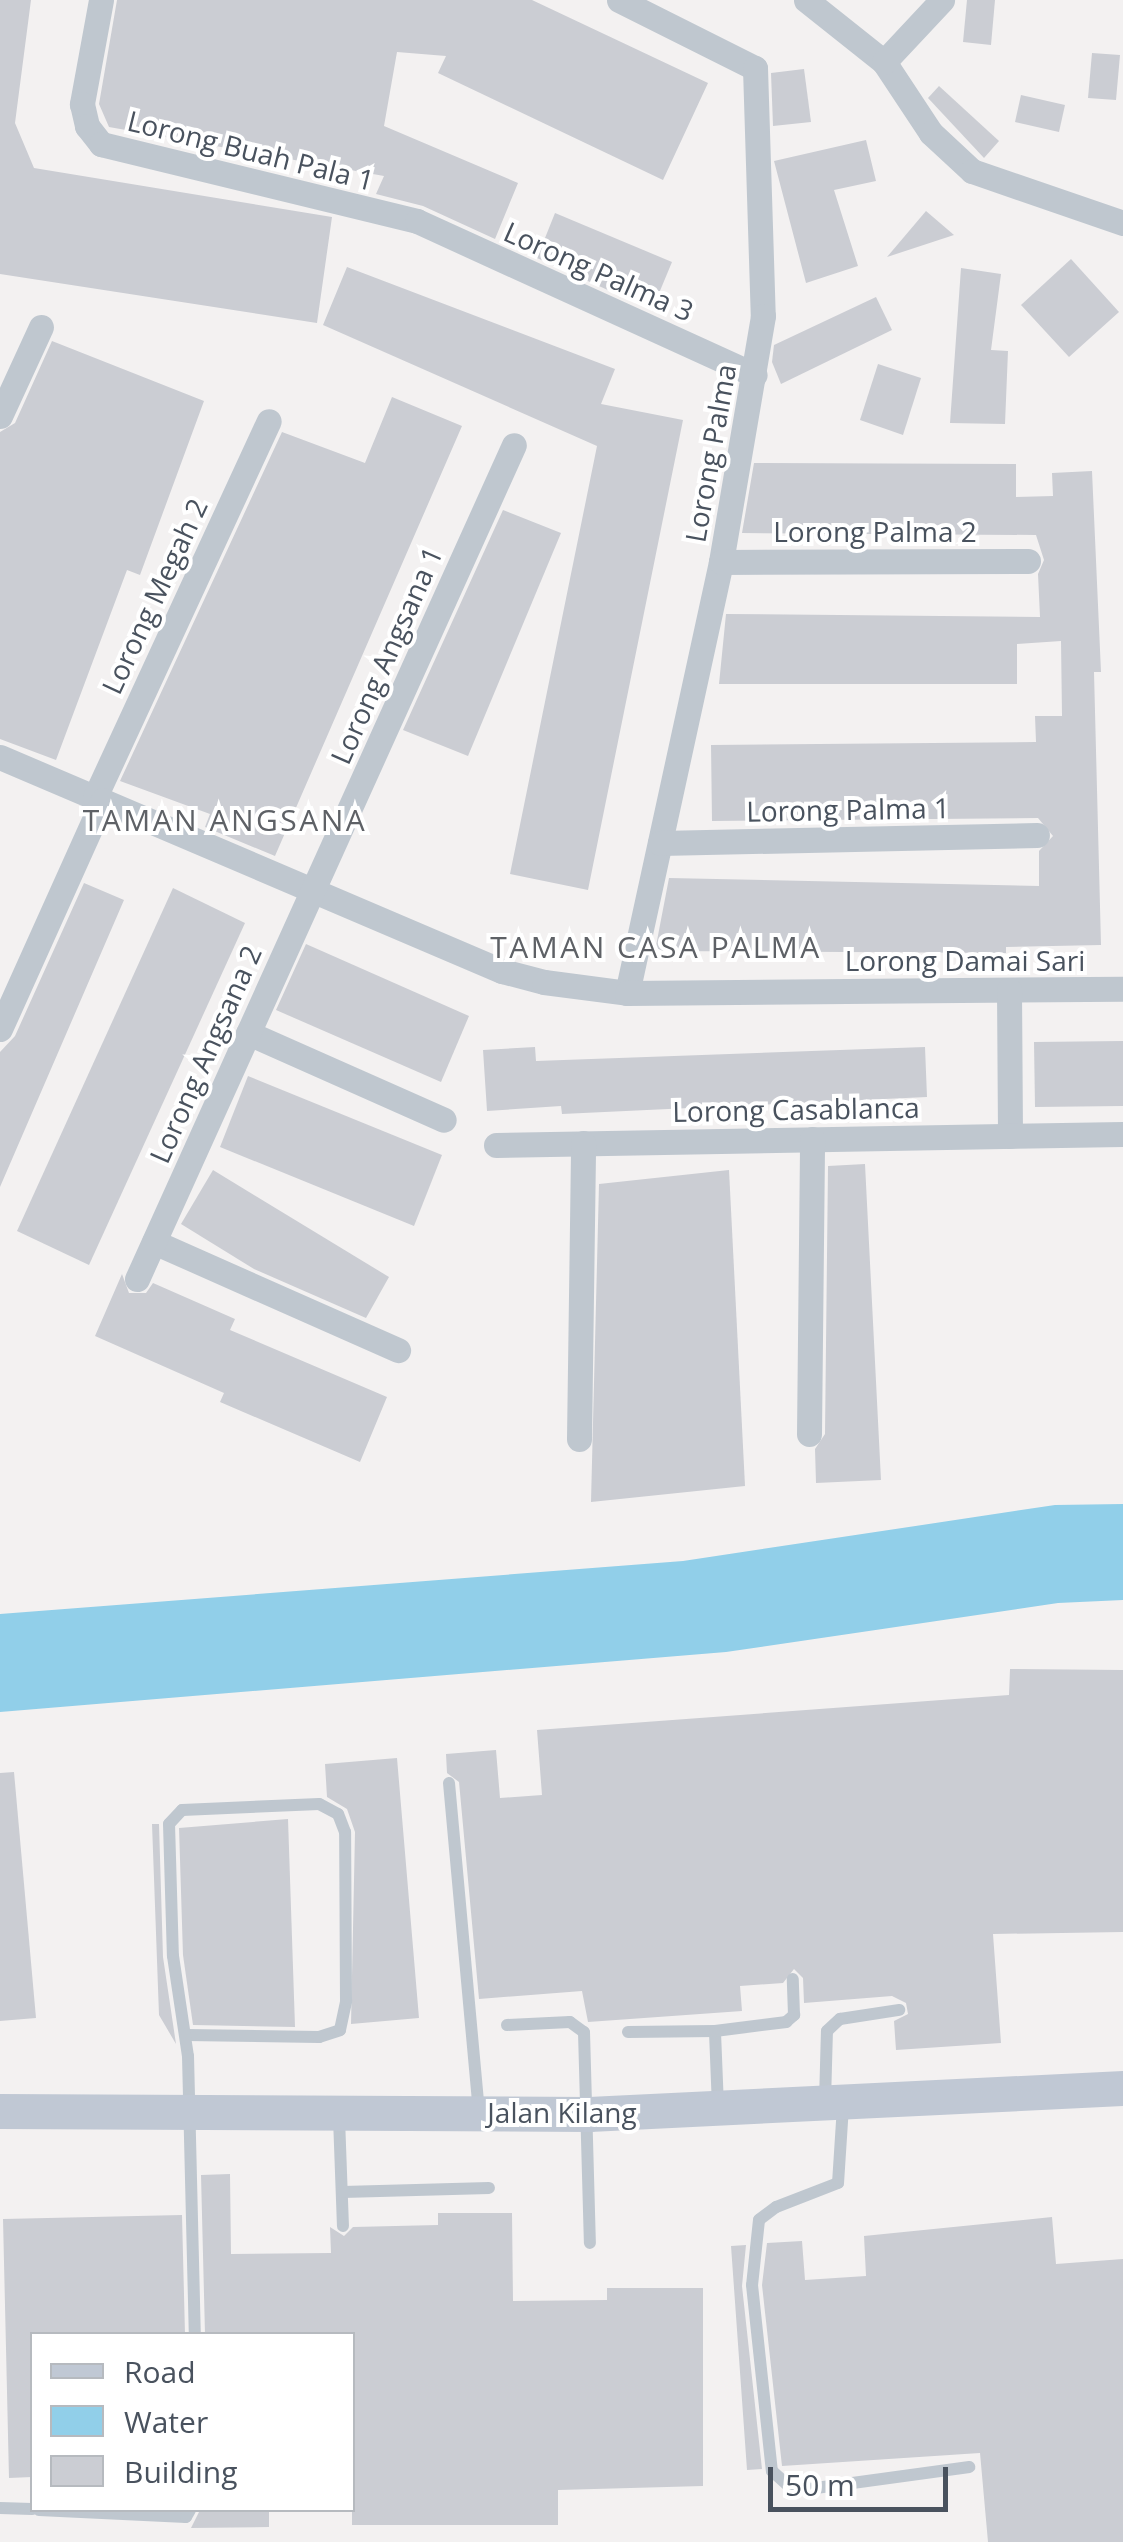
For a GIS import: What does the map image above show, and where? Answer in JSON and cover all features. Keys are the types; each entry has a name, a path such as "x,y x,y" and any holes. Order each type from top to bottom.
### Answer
{"street":[{"name":"Lorong Buah Pala 1","path":"101,0 82,104 87,126 101,144 417,222"},
{"name":"Lorong Palma","path":"619,0 756,68 762,316 756,375 721,562 627,993"},
{"path":"806,0 884,62 931,133 972,171 1123,222"},
{"path":"884,62 942,0"},
{"name":"Lorong Palma 3","path":"417,222 756,375"},
{"path":"0,416 40,327"},
{"name":"Lorong Megah 2","path":"0,1029 268,420"},
{"name":"Lorong Angsana 1","path":"312,890 514,445"},
{"name":"Lorong Palma 2","path":"721,562 1028,561"},
{"name":"Lorong Damai Sari","path":"0,756 502,971 627,993 1123,989"},
{"name":"Lorong Palma 1","path":"660,843 1037,836"},
{"name":"Lorong Angsana 2","path":"136,1279 312,890"},
{"path":"1009,990 1010,1136"},
{"path":"248,1032 444,1120"},
{"name":"Lorong Casablanca","path":"496,1145 1123,1134"},
{"path":"809,1434 812,1139"},
{"path":"579,1439 583,1143"},
{"path":"154,1242 398,1350"},
{"name":"Jalan Kilang","path":"0,2111 589,2114 834,2107 1123,2088"}],"lane":[{"path":"449,1783 479,2112"},
{"path":"186,2035 319,2037 340,2030 345,1851 338,1814 319,1804 182,1810 169,1824 173,1956 186,2035 190,2113 195,2332"},
{"path":"628,2032 714,2032 786,2022 796,2004 793,1979"},
{"path":"899,2010 840,2019 827,2032 838,2183 759,2220 752,2285 772,2471 794,2491 969,2467"},
{"path":"507,2025 570,2022 584,2032 590,2243"},
{"path":"714,2032 719,2110"},
{"path":"338,2115 344,2226"},
{"path":"344,2192 489,2188"},
{"path":"0,2508 30,2509"},
{"path":"92,2512 186,2517 189,2512"}],"water":[{"path":"1123,1504 1123,1600 1058,1603 726,1652 0,1712 0,1614 683,1561 1055,1505"}],"building":[{"path":"0,0 31,0 15,123 34,168 332,217 317,323 0,274"},
{"path":"117,0 532,0 708,83 663,180 438,73 446,56 397,52 384,126 518,183 495,239 423,206 376,194 384,176 109,127 99,104"},
{"path":"967,0 995,0 991,45 963,42"},
{"path":"1092,53 1120,55 1116,100 1088,98"},
{"path":"804,69 811,122 773,126 771,73"},
{"path":"939,86 999,141 984,158 928,98"},
{"path":"1021,95 1065,105 1059,132 1015,122"},
{"path":"866,140 876,181 834,190 858,266 806,283 774,161"},
{"path":"926,211 954,235 887,257"},
{"path":"555,213 672,262 652,310 537,258"},
{"path":"1071,259 1119,312 1069,357 1021,305"},
{"path":"347,267 615,369 601,404 683,420 588,890 510,874 597,446 323,325"},
{"path":"961,268 1001,274 991,350 1008,351 1005,424 950,423"},
{"path":"876,297 892,330 781,384 772,362 774,345"},
{"path":"52,341 204,401 140,575 127,570 56,760 0,739 0,432 15,423"},
{"path":"878,364 921,378 903,435 860,420"},
{"path":"392,397 462,426 275,856 205,827 210,814 120,781 282,432 365,463"},
{"path":"754,463 1016,464 1016,497 1053,496 1052,473 1092,471 1101,672 1094,672 1101,945 1006,947 1006,953 655,951 669,878 1039,886 1039,851 1053,836 1038,818 712,821 711,745 1036,742 1035,716 1062,716 1061,641 1017,644 1017,684 719,684 726,614 1040,617 1038,574 1044,560 1036,535 742,533"},
{"path":"503,510 561,533 468,756 403,730"},
{"path":"84,883 124,900 0,1187 0,1052 15,1036"},
{"path":"173,888 245,923 89,1265 17,1231"},
{"path":"306,944 469,1016 441,1082 276,1010"},
{"path":"1123,1041 1123,1106 1035,1107 1034,1042"},
{"path":"535,1047 536,1061 925,1047 927,1097 562,1114 561,1106 487,1111 483,1050"},
{"path":"248,1076 442,1155 414,1226 220,1147"},
{"path":"865,1164 881,1480 816,1483 815,1449 825,1434 828,1166"},
{"path":"213,1170 389,1277 366,1318 254,1269 181,1224"},
{"path":"729,1170 745,1486 591,1502 599,1184"},
{"path":"122,1274 129,1293 146,1293 153,1283 235,1319 230,1330 387,1397 360,1462 220,1402 224,1393 95,1336"},
{"path":"1010,1669 1123,1670 1123,1932 993,1934 1001,2043 896,2050 894,2021 908,2014 906,2003 892,1996 804,2003 803,1978 794,1969 783,1983 740,1986 742,2011 588,2022 582,1991 479,1999 459,1782 447,1773 446,1754 496,1750 500,1798 542,1795 537,1730 1009,1695"},
{"path":"397,1758 419,2018 351,2024 355,1832 347,1809 327,1797 325,1764"},
{"path":"14,1772 36,2018 0,2021 0,1773"},
{"path":"288,1819 295,2027 193,2025 183,1955 179,1828"},
{"path":"152,1824 159,1824 163,1957 176,2044 159,2015"},
{"path":"230,2174 231,2254 331,2253 330,2227 344,2236 353,2227 438,2225 438,2213 512,2213 513,2301 607,2300 607,2288 703,2288 703,2486 558,2490 558,2525 352,2525 355,2332 205,2332 201,2175"},
{"path":"182,2215 185,2332 30,2332 30,2477 9,2478 3,2219"},
{"path":"1052,2217 1056,2264 1123,2259 1123,2542 988,2542 980,2453 782,2466 762,2285 767,2243 802,2241 805,2280 866,2276 864,2236"},
{"path":"746,2245 742,2286 762,2469 747,2470 731,2246"},
{"path":"199,2512 269,2512 269,2527 191,2528"}],"district":[{"name":"TAMAN ANGSANA","path":"225,820"},
{"name":"TAMAN CASA PALMA","path":"656,947"}]}
